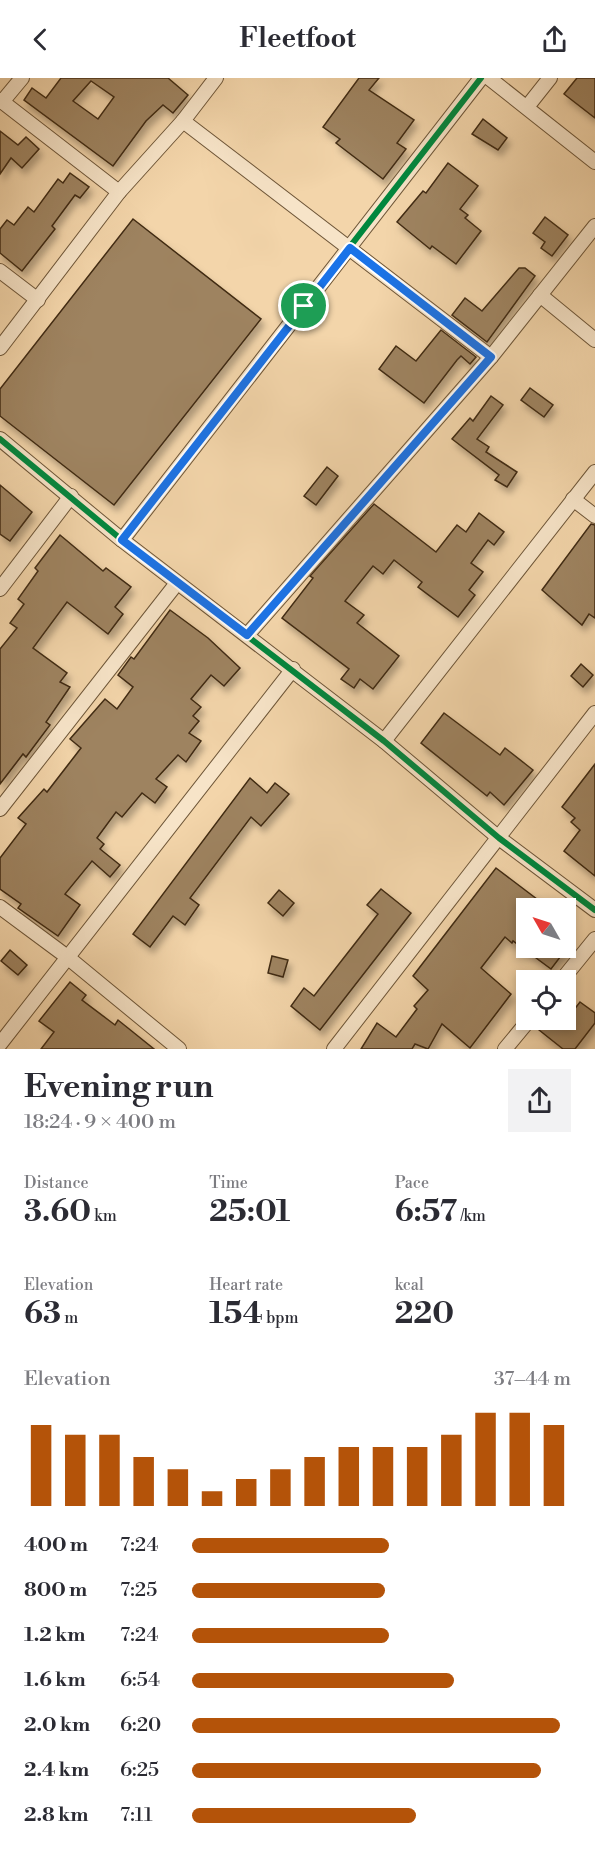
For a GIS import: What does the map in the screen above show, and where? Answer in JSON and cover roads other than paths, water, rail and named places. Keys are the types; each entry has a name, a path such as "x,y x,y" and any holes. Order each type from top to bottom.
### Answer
{"street":[{"path":"22,78 1,101 119,192"},
{"path":"0,348 119,192 183,121 216,78"},
{"path":"122,540 482,78"},
{"path":"489,78 595,162"},
{"path":"527,107 550,78"},
{"path":"183,121 491,357"},
{"path":"247,635 491,357 595,226"},
{"path":"0,271 38,300"},
{"path":"540,295 595,340"},
{"path":"0,439 122,540 293,669 384,741 499,838 595,910"},
{"path":"384,741 595,472"},
{"path":"0,589 71,496"},
{"path":"573,499 595,516"},
{"path":"0,809 177,583"},
{"path":"0,1044 66,956 293,669"},
{"path":"334,1049 595,713"},
{"path":"0,907 66,956 178,1049"},
{"path":"570,970 595,939"},
{"path":"505,1049 521,1030"}]}
